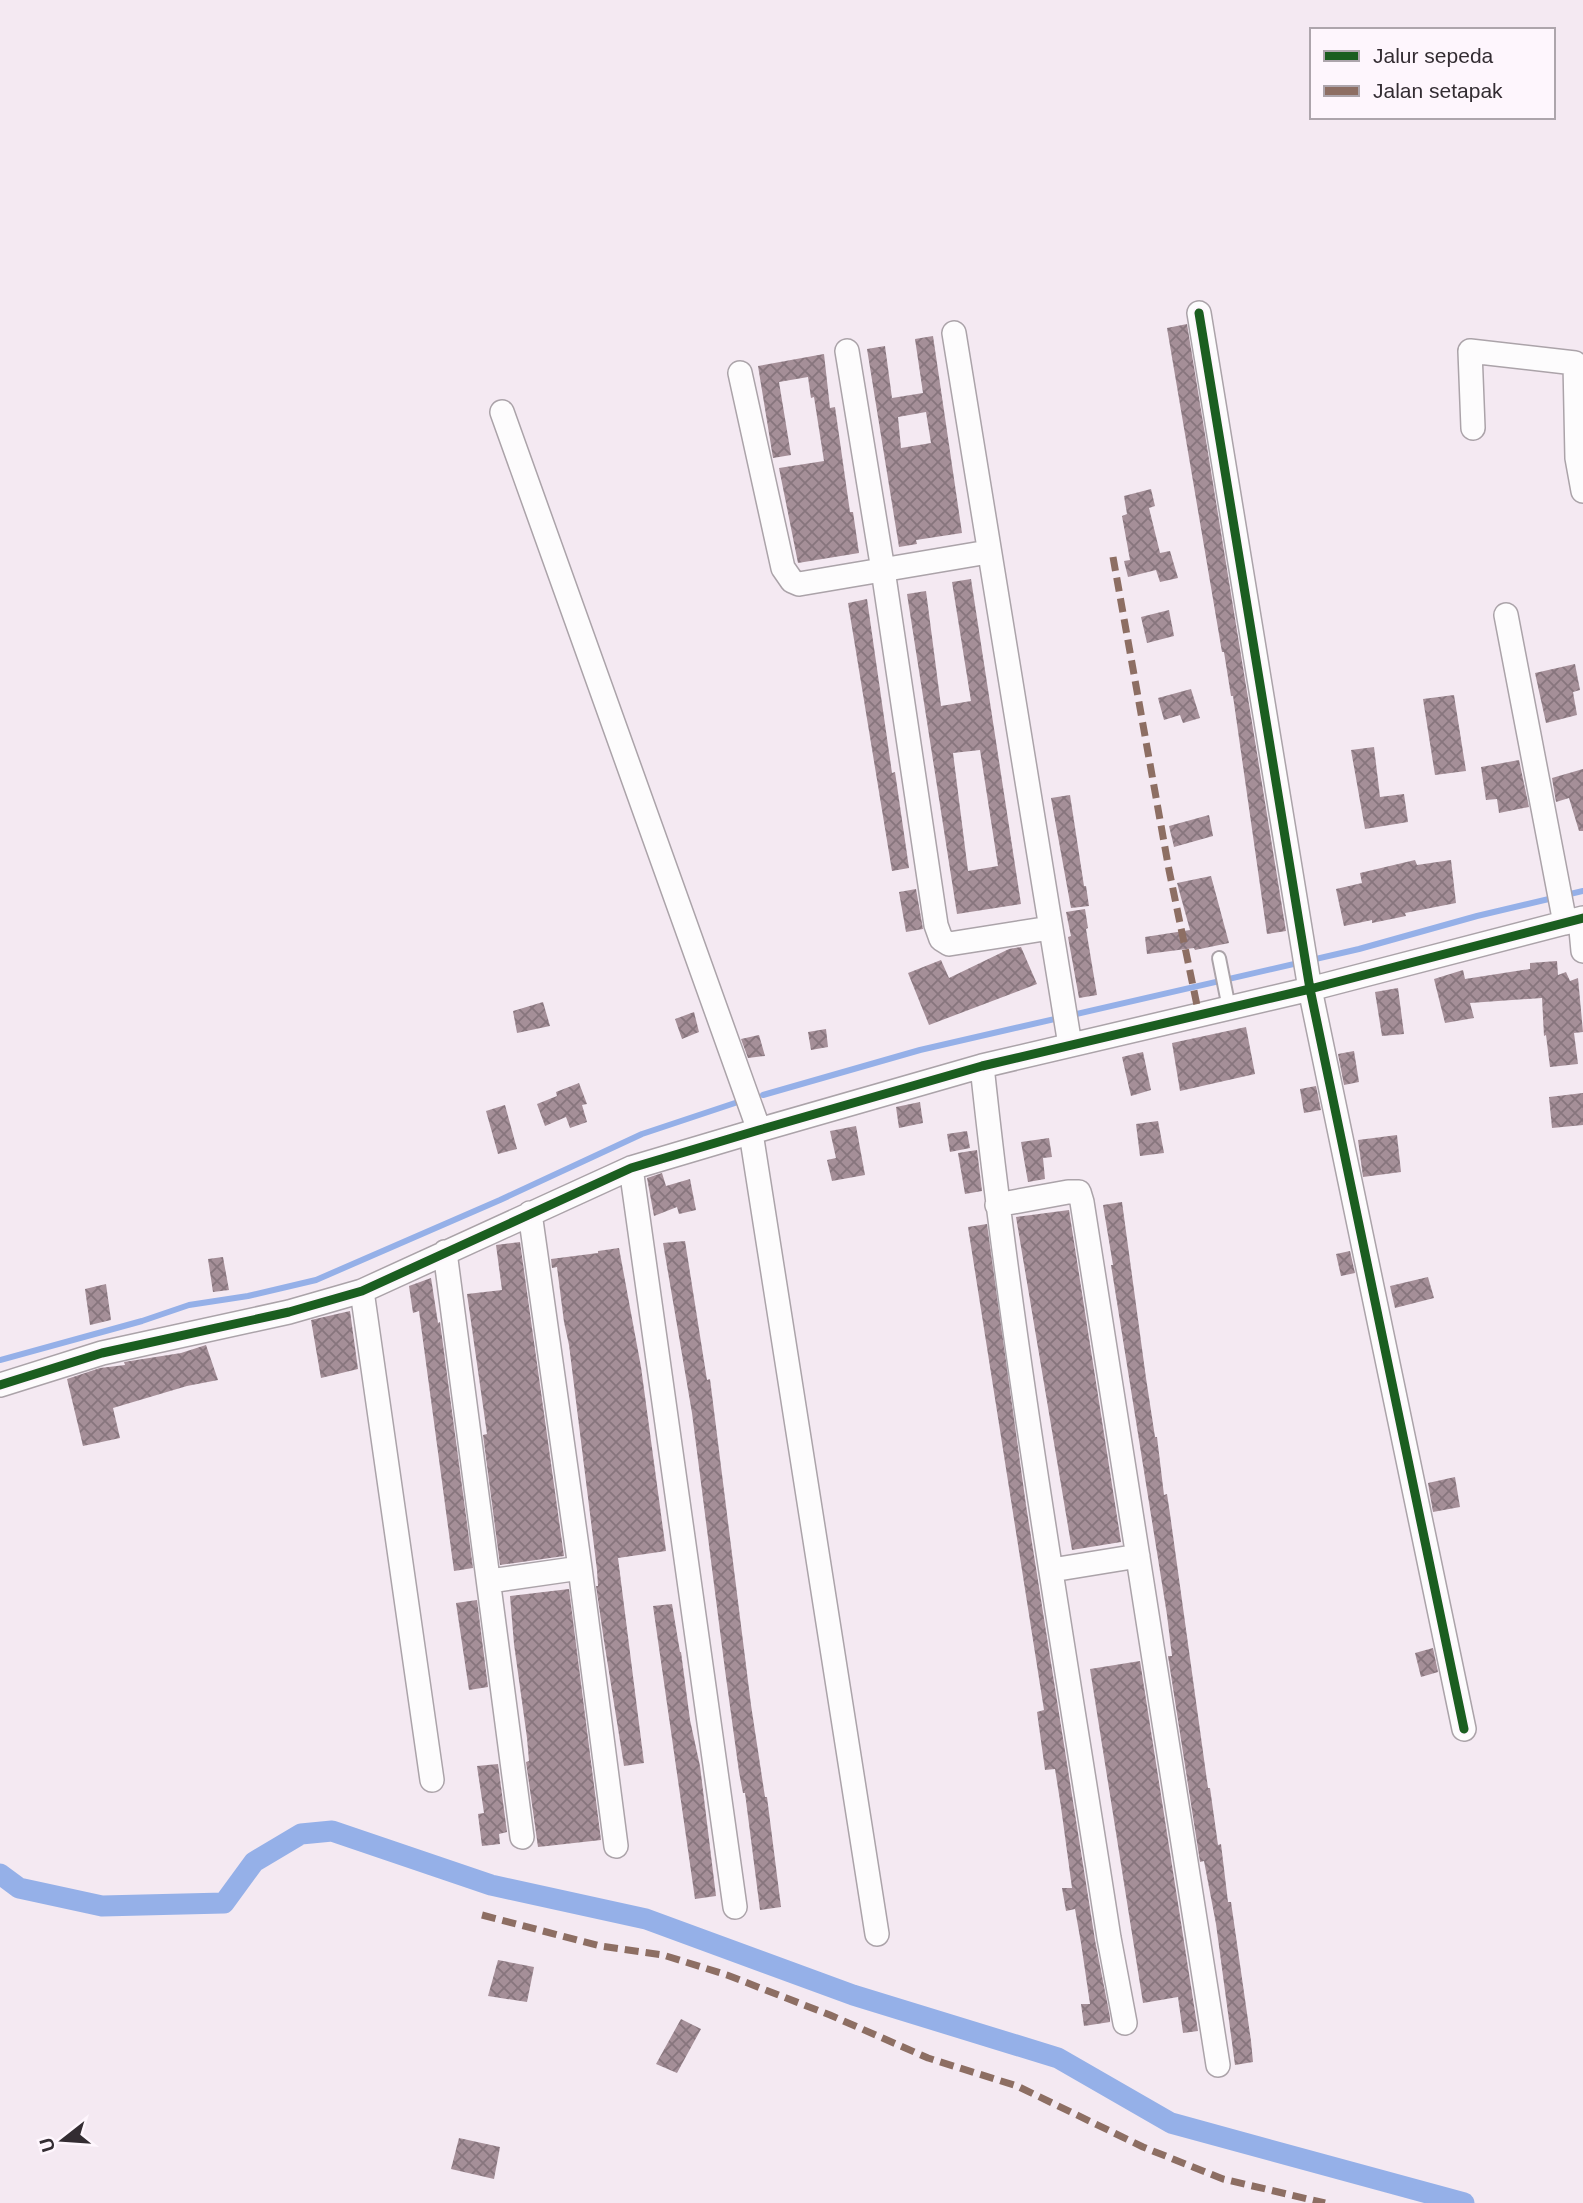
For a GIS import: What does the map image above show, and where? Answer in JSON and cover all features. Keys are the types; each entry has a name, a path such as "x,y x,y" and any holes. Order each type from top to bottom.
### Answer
{"street":[{"path":"1199,313 1310,984 1464,1729"},
{"path":"954,333 1068,1039"},
{"path":"1473,428 1470,351 1579,364 1583,491"},
{"path":"847,352 883,570 936,925 941,939 950,944 1050,928"},
{"path":"740,373 783,568 792,581 799,584 988,552"},
{"path":"502,412 755,1131 877,1934"},
{"path":"1506,615 1556,883 1573,918 1583,951"},
{"path":"0,1385 102,1353 289,1312 362,1291 631,1168 755,1131 1068,1039 1310,984 1573,918"},
{"path":"982,1066 997,1205 1026,1413 1109,1938 1125,2023"},
{"path":"631,1168 734,1907"},
{"path":"997,1205 1068,1192 1079,1192 1082,1202 1218,2065"},
{"path":"530,1213 616,1846"},
{"path":"445,1252 523,1837"},
{"path":"362,1291 432,1780"},
{"path":"1052,1570 1138,1556"},
{"path":"490,1581 580,1568"}],"lane":[{"path":"1220,963 1227,1001"}],"building":[{"path":"1187,324 1286,931 1267,934 1233,696 1222,652 1167,328"},
{"path":"933,336 962,533 916,540 917,544 899,547 867,349 885,346 892,398 923,393 915,339","holes":["926,412 931,443 901,448 898,417"]},
{"path":"824,354 830,408 835,407 850,512 853,512 859,553 798,563 779,468 824,461 814,397 811,398 808,377 779,382 791,455 773,458 758,366"},
{"path":"1151,489 1155,506 1149,508 1160,553 1170,551 1178,578 1160,582 1156,570 1128,577 1124,561 1130,560 1122,516 1127,514 1124,496"},
{"path":"971,579 1021,904 957,914 907,594 926,591 941,706 971,701 952,582","holes":["980,750 998,866 968,871 953,753"]},
{"path":"867,599 892,773 895,772 909,868 892,871 848,603"},
{"path":"1169,610 1174,636 1147,643 1141,617"},
{"path":"1575,664 1580,690 1573,692 1577,715 1546,723 1535,673"},
{"path":"1191,689 1200,718 1183,723 1180,715 1164,720 1158,698"},
{"path":"1454,695 1466,771 1435,775 1423,699"},
{"path":"1374,747 1380,797 1404,794 1408,822 1365,829 1351,750"},
{"path":"1519,760 1529,807 1499,813 1497,799 1486,800 1481,767"},
{"path":"1583,769 1583,831 1579,831 1569,798 1556,802 1552,778"},
{"path":"1070,795 1089,906 1071,908 1051,798"},
{"path":"1209,815 1213,836 1174,847 1169,826"},
{"path":"1415,860 1417,865 1451,860 1456,903 1372,923 1372,920 1344,926 1336,889 1362,883 1360,873"},
{"path":"1211,876 1229,943 1195,950 1147,954 1145,937 1190,930 1177,883"},
{"path":"916,889 923,929 906,932 899,892"},
{"path":"1085,909 1097,995 1079,998 1066,912"},
{"path":"1021,947 1037,984 929,1025 908,973 941,960 949,978 1009,949"},
{"path":"1557,961 1558,975 1566,972 1570,981 1578,978 1583,1032 1574,1033 1578,1064 1550,1067 1546,1035 1544,1036 1542,998 1470,1003 1474,1018 1445,1023 1434,979 1463,970 1465,979 1530,969 1530,963"},
{"path":"1398,988 1404,1034 1382,1036 1375,992"},
{"path":"543,1002 550,1026 517,1033 513,1011"},
{"path":"694,1012 699,1032 682,1039 675,1019"},
{"path":"1246,1027 1255,1074 1180,1091 1172,1043"},
{"path":"826,1029 828,1047 811,1050 808,1032"},
{"path":"759,1035 765,1056 748,1058 741,1039"},
{"path":"1354,1051 1359,1082 1344,1085 1338,1054"},
{"path":"1143,1052 1151,1090 1131,1096 1122,1057"},
{"path":"579,1083 587,1104 582,1105 587,1122 570,1128 566,1117 545,1126 537,1104 557,1096 556,1092"},
{"path":"1316,1086 1321,1110 1304,1113 1300,1089"},
{"path":"1583,1093 1583,1125 1552,1128 1549,1097"},
{"path":"920,1102 923,1123 899,1128 896,1107"},
{"path":"505,1105 517,1149 498,1154 486,1111"},
{"path":"1158,1121 1164,1153 1140,1156 1136,1124"},
{"path":"856,1126 865,1175 832,1181 827,1160 836,1158 830,1131"},
{"path":"967,1131 970,1148 950,1152 947,1134"},
{"path":"1397,1135 1401,1172 1363,1177 1358,1140"},
{"path":"1049,1138 1052,1157 1043,1158 1045,1179 1028,1182 1021,1142"},
{"path":"977,1150 982,1191 965,1194 958,1153"},
{"path":"662,1173 666,1186 690,1179 696,1210 679,1214 677,1207 654,1216 647,1178"},
{"path":"1122,1202 1155,1437 1164,1495 1167,1494 1170,1514 1208,1788 1218,1845 1221,1844 1228,1902 1231,1902 1251,2041 1253,2062 1235,2065 1216,1924 1204,1861 1200,1862 1168,1656 1172,1656 1167,1615 1103,1205"},
{"path":"1069,1210 1121,1542 1072,1550 1016,1217"},
{"path":"987,1224 1026,1505 1095,1940 1110,2017 1110,2022 1084,2026 1081,2004 1090,2004 1075,1909 1066,1911 1062,1888 1072,1888 1061,1807 1055,1769 1045,1770 1037,1712 1044,1710 968,1227"},
{"path":"685,1241 707,1380 710,1379 751,1705 767,1797 781,1907 760,1910 725,1670 692,1413 663,1243"},
{"path":"520,1242 564,1556 500,1565 483,1435 487,1434 467,1294 502,1290 496,1245"},
{"path":"619,1248 641,1367 666,1551 618,1558 644,1763 624,1766 596,1586 597,1570 569,1345 557,1267 552,1268 551,1259"},
{"path":"1350,1251 1355,1273 1341,1276 1336,1254"},
{"path":"223,1257 229,1290 213,1292 208,1259"},
{"path":"1428,1277 1434,1298 1395,1308 1390,1286"},
{"path":"431,1278 438,1323 440,1322 473,1568 454,1571 419,1311 413,1313 409,1286"},
{"path":"106,1284 111,1320 90,1325 85,1289"},
{"path":"350,1311 358,1369 321,1378 311,1320"},
{"path":"206,1345 218,1380 187,1386 113,1408 120,1438 83,1446 67,1379 100,1368 125,1365 124,1362 181,1353"},
{"path":"1455,1477 1460,1507 1433,1512 1428,1483"},
{"path":"569,1589 601,1840 538,1847 526,1762 529,1761 527,1738 510,1596"},
{"path":"477,1600 488,1687 469,1690 456,1603"},
{"path":"672,1604 700,1766 716,1896 695,1899 653,1606"},
{"path":"1433,1648 1438,1672 1421,1677 1415,1653"},
{"path":"1140,1661 1198,2031 1183,2033 1178,1997 1143,2003 1090,1669"},
{"path":"498,1764 507,1832 499,1834 500,1844 482,1846 478,1814 484,1813 477,1766"},
{"path":"498,1960 534,1967 527,2002 488,1996"},
{"path":"681,2019 701,2029 677,2073 656,2064"},
{"path":"459,2138 500,2147 494,2179 451,2169"}],"waterway":[{"path":"763,1095 920,1050 1359,949 1477,916 1583,891"},
{"path":"0,1360 142,1321 189,1305 248,1296 316,1280 500,1200 642,1134 735,1103"},
{"path":"0,1874 19,1888 102,1906 224,1903 254,1862 301,1834 332,1831 491,1885 646,1919 853,1995 1058,2058 1171,2123 1464,2203"}],"marked path":[{"path":"1113,557 1169,870 1199,1015"},
{"path":"482,1915 600,1946 663,1955 727,1975 830,2015 928,2058 1017,2086 1143,2147 1223,2179 1325,2203"}],"cycle path":[{"path":"1199,313 1310,989 1464,1729"},
{"path":"0,1385 102,1353 289,1312 362,1291 631,1168 759,1130 982,1066 1310,989 1583,918"}]}
